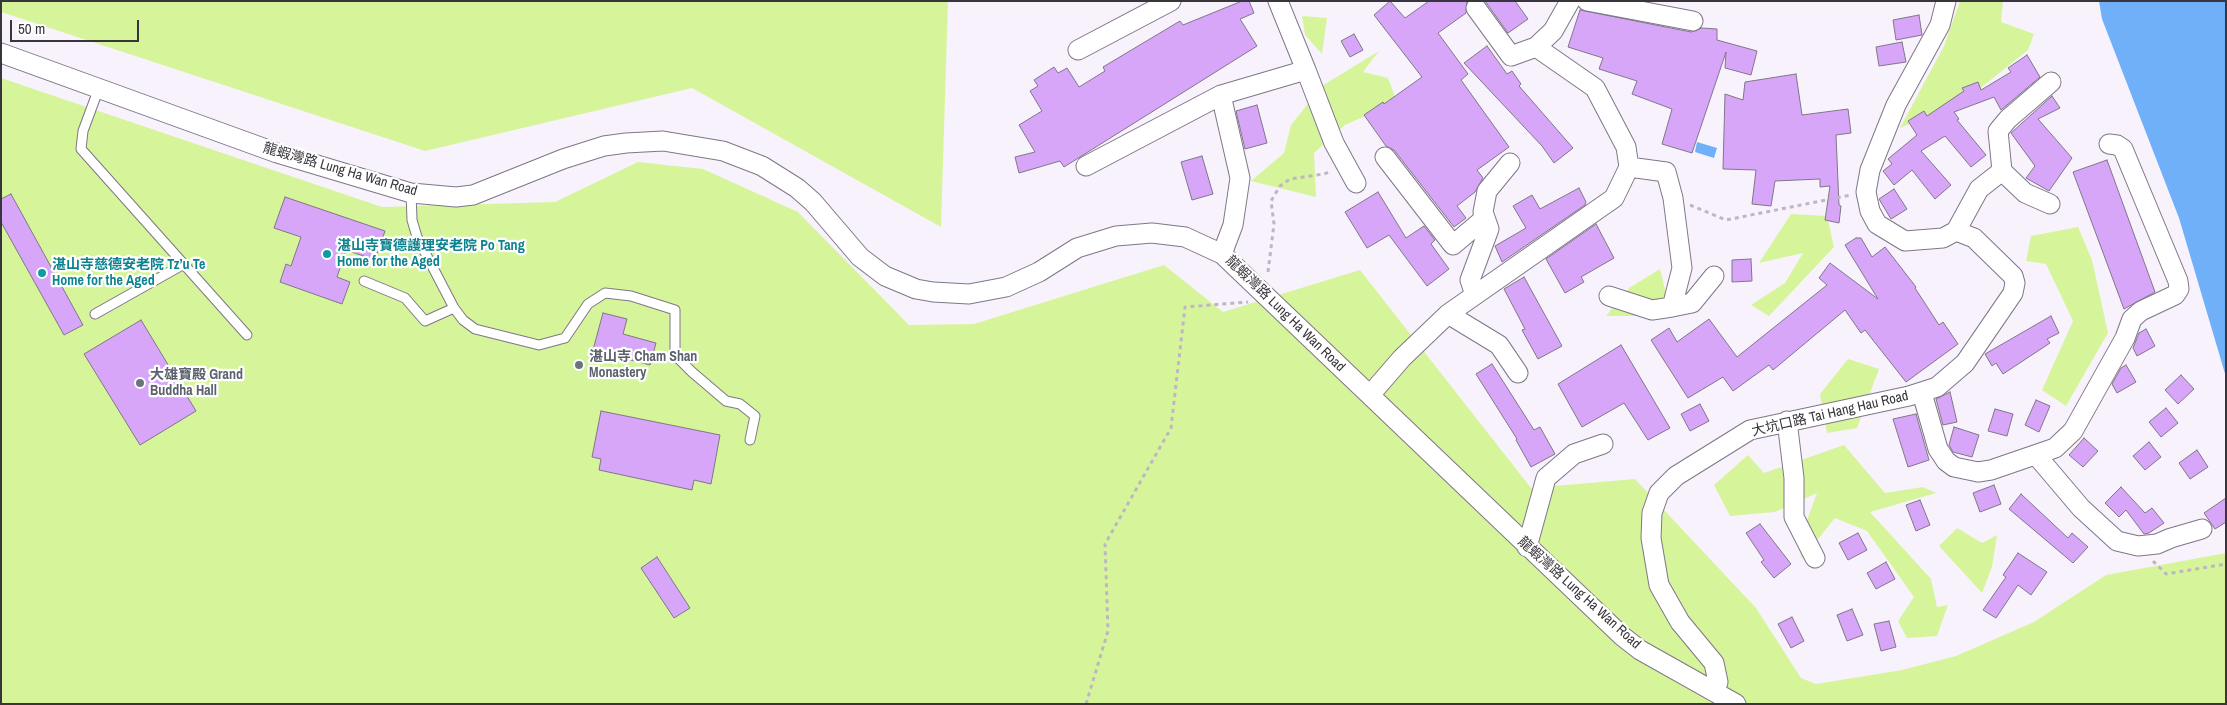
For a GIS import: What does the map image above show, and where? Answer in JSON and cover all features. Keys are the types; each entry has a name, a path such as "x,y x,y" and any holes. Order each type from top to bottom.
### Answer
{"street":[{"path":"1078,50 1170,1"},
{"path":"1278,1 1334,143 1356,183"},
{"path":"1476,8 1511,56 1536,47 1553,32 1570,1"},
{"path":"1587,1 1693,21"},
{"path":"1946,1 1940,25 1896,105 1870,170 1866,192 1870,211 1876,224 1905,241 1943,238 1956,231 1979,189 2002,171"},
{"path":"1370,395 1402,358 1448,314 1614,198 1629,167 1626,147 1595,88 1536,47"},
{"name":"龍蝦灣路 Lung Ha Wan Road","path":"1,53 276,153 411,192 456,197 473,195 582,152 626,143 663,141 723,151 762,166 796,188 813,202 848,244 872,267 901,283 933,292 969,294 1006,287 1039,272 1077,248 1116,236 1152,233 1185,237 1222,254 1527,547 1630,643 1736,704"},
{"path":"1086,166 1221,95 1306,70"},
{"path":"2050,204 2025,192 2002,171 1998,132 2008,119 2051,82"},
{"path":"1221,95 1240,178 1233,225 1222,254"},
{"path":"1922,393 1938,449 1951,466 1984,472 2055,448 2073,431 2121,346 2132,319 2141,311 2175,294 2179,289 2178,281 2123,149 2117,145 2109,144"},
{"path":"1385,158 1453,245 1485,218"},
{"path":"1475,295 1470,280 1490,229 1483,212 1487,191 1510,163"},
{"path":"1629,167 1666,172 1674,198 1682,268 1672,306"},
{"name":"大坑口路 Tai Hang Hau Road","path":"1715,692 1718,682 1714,663 1680,622 1659,585 1651,538 1654,505 1659,493 1676,476 1758,427 1922,393 1948,380 1965,363 2013,293 2015,283 2013,276 1974,238 1956,231"},
{"path":"1609,296 1652,310 1692,303 1714,276"},
{"path":"1448,314 1499,345 1518,373"},
{"path":"1787,421 1793,462 1794,517 1815,558"},
{"path":"1527,547 1546,478 1574,454 1603,444"},
{"path":"2036,455 2095,522 2117,541 2138,546 2157,544 2202,529"}],"lane":[{"path":"99,88 83,132 81,149 247,335"},
{"path":"411,192 414,230 454,308 463,320 475,329 539,345 565,338 588,304 605,293 631,296 675,310 675,355 726,401 740,404 755,416 750,440"},
{"path":"95,314 184,264"},
{"path":"364,281 405,298 425,321 454,308"}],"path":[{"path":"1086,704 1108,631 1104,544 1171,428 1185,307 1271,300 1268,269 1274,227 1272,200 1280,186 1287,180 1324,174 1344,163"},
{"path":"1674,198 1726,220 1866,192"},
{"path":"2138,546 2166,574 2226,564"}],"green space":[{"path":"1,1 948,1 941,227 692,88 425,151 1,12"},
{"path":"1960,1 2003,1 2001,22 2034,34 2028,50 1963,102 1900,128 1944,46"},
{"path":"1302,16 1327,18 1322,54 1305,35"},
{"path":"1379,51 1363,72 1388,78 1397,102 1345,125 1314,153 1316,197 1251,181 1284,153 1291,125 1322,86"},
{"path":"1,78 382,207 555,202 638,162 703,169 798,212 909,325 974,324 1164,265 1223,312 1360,270 1531,488 1635,479 1756,608 1801,678 1816,684 1902,670 1956,656 2034,622 2106,575 2226,553 2226,704 1,704"},
{"path":"1791,214 1827,216 1834,247 1769,316 1751,305 1785,283 1803,253 1759,263"},
{"path":"2078,227 2092,260 2108,333 2066,406 2042,390 2073,321 2046,264 2026,261 2031,236"},
{"path":"1660,269 1667,297 1637,316 1606,316 1629,288"},
{"path":"1848,359 1879,369 1857,428 1827,433 1820,394"},
{"path":"1844,445 1885,493 1923,487 1936,493 1870,512 1931,579 1937,607 1948,605 1937,636 1907,638 1898,621 1914,597 1867,531 1835,518 1802,559 1798,545 1817,493 1775,512 1730,516 1714,485 1748,455 1764,473"},
{"path":"1957,528 1982,543 1997,535 1992,567 1982,593 1939,546"}],"water":[{"path":"2099,1 2226,1 2226,377 2179,218 2102,19"},
{"path":"1697,142 1717,148 1714,158 1695,152"}],"building":[{"path":"1242,1 1249,1 1254,13 1240,19 1257,46 1064,167 1060,161 1019,173 1015,157 1035,152 1019,125 1042,111 1030,91 1038,86 1034,80 1054,67 1058,73 1067,68 1079,87 1105,71 1103,67 1180,21 1183,25"},
{"path":"1390,1 1405,18 1429,1 1467,1 1466,13 1438,33 1468,74 1461,80 1509,147 1477,170 1483,178 1475,192 1457,206 1466,218 1454,227 1394,150 1386,146 1364,115 1383,102 1384,104 1422,77 1374,15"},
{"path":"1485,1 1515,1 1528,19 1508,33"},
{"path":"1580,10 1691,32 1702,28 1717,29 1717,40 1757,51 1751,75 1725,68 1726,52 1692,153 1662,144 1672,109 1632,94 1637,81 1599,69 1603,58 1568,47"},
{"path":"1919,15 1922,35 1896,40 1893,20"},
{"path":"1354,34 1363,50 1350,57 1341,41"},
{"path":"1902,42 1906,62 1879,66 1876,47"},
{"path":"1487,46 1507,74 1512,71 1521,84 1519,86 1573,148 1554,163 1542,146 1464,63"},
{"path":"2027,55 2040,77 2001,110 1994,97 1954,112 1959,119 1957,120 1986,155 1971,167 1945,136 1921,151 1951,185 1935,199 1912,170 1894,185 1883,171 1892,164 1888,159 1917,135 1908,121 1924,111 1927,116 1964,91 1962,88 1978,82 1981,90 2011,72 2008,68"},
{"path":"1796,74 1802,115 1848,109 1851,133 1836,135 1839,205 1841,206 1839,223 1825,220 1830,186 1820,187 1820,179 1775,181 1771,206 1752,204 1756,170 1723,169 1725,94 1743,100 1745,82"},
{"path":"2052,96 2060,108 2038,119 2072,158 2049,191 2026,178 2035,166 2011,133"},
{"path":"1257,105 1267,143 1245,149 1236,111"},
{"path":"1202,156 1213,194 1192,200 1181,162"},
{"path":"2107,160 2155,292 2124,309 2073,172"},
{"path":"1579,188 1586,202 1585,205 1502,262 1495,246 1526,228 1513,206 1532,195 1540,209"},
{"path":"1894,189 1907,209 1891,219 1879,199"},
{"path":"1378,192 1406,238 1424,226 1435,240 1431,244 1449,269 1427,286 1389,235 1367,248 1345,212"},
{"name":"湛山寺慈德安老院 Tz’u Te Home for the Aged","path":"11,194 83,325 64,335 1,222 1,199"},
{"name":"湛山寺寶德護理安老院 Po Tang Home for the Aged","path":"285,197 385,231 375,260 346,250 337,277 350,282 342,304 280,282 286,264 291,266 301,237 274,228"},
{"path":"1596,224 1614,258 1581,277 1584,282 1565,293 1546,259"},
{"path":"1856,238 1861,238 1872,257 1885,247 1916,287 1939,325 1943,322 1958,344 1906,382 1865,330 1861,333 1845,310 1773,370 1769,365 1733,391 1723,377 1688,398 1651,340 1669,328 1677,342 1709,319 1737,357 1827,285 1819,278 1830,263 1878,299 1845,245"},
{"path":"1751,259 1752,281 1732,282 1732,260"},
{"path":"1524,277 1562,346 1538,359 1522,330 1525,329 1504,289"},
{"path":"603,313 627,319 623,334 656,343 650,365 593,350"},
{"path":"2051,316 2059,333 2047,339 2050,343 2003,374 1996,363 1992,366 1985,354"},
{"name":"大雄寶殿 Grand Buddha Hall","path":"141,320 196,411 140,445 84,354"},
{"path":"2146,329 2155,346 2137,356 2133,348 2139,333"},
{"path":"1621,345 1670,428 1648,440 1624,403 1582,427 1558,384"},
{"path":"1492,364 1534,430 1540,427 1555,454 1531,467 1517,439 1476,374"},
{"path":"2126,365 2136,382 2117,393 2112,384 2121,368"},
{"path":"2181,375 2194,389 2178,404 2165,390"},
{"path":"1950,392 1957,422 1943,425 1936,399"},
{"path":"2036,400 2050,406 2039,432 2025,425"},
{"path":"1700,404 1709,421 1690,431 1681,414"},
{"path":"2166,408 2178,423 2161,437 2149,422"},
{"path":"1995,409 2013,414 2007,436 1988,431"},
{"path":"601,411 720,435 711,484 694,480 692,490 599,470 601,459 592,457"},
{"path":"1916,414 1929,460 1908,467 1893,419"},
{"path":"1954,427 1979,435 1972,457 1953,452 1949,445"},
{"path":"2084,438 2098,451 2083,467 2069,455"},
{"path":"2149,442 2161,457 2145,470 2133,456"},
{"path":"2197,450 2208,467 2190,479 2179,463"},
{"path":"1994,485 2001,504 1980,512 1973,493"},
{"path":"2121,487 2145,513 2152,508 2164,523 2149,533 2144,534 2126,510 2119,517 2105,503"},
{"path":"2021,494 2068,538 2072,533 2088,547 2073,563 2009,509"},
{"path":"2226,498 2226,522 2215,529 2204,513"},
{"path":"1920,500 1930,525 1916,531 1906,505"},
{"path":"1760,524 1791,564 1774,578 1761,562 1764,560 1746,533"},
{"path":"1858,533 1867,550 1848,560 1839,543"},
{"path":"2018,553 2047,572 2031,595 2018,585 1996,618 1983,610 2006,577 2003,575"},
{"path":"657,557 690,608 674,618 641,568"},
{"path":"1886,562 1895,579 1876,589 1867,573"},
{"path":"1852,609 1863,635 1847,641 1837,615"},
{"path":"1792,617 1804,641 1791,648 1778,624"},
{"path":"1889,621 1896,647 1881,651 1874,624"}],"place":[{"name":"湛山寺寶德護理安老院 Po Tang Home for the Aged","path":"327,254"},
{"name":"湛山寺慈德安老院 Tz’u Te Home for the Aged","path":"42,273"},
{"name":"湛山寺 Cham Shan Monastery","path":"579,365"},
{"name":"大雄寶殿 Grand Buddha Hall","path":"140,383"}]}
